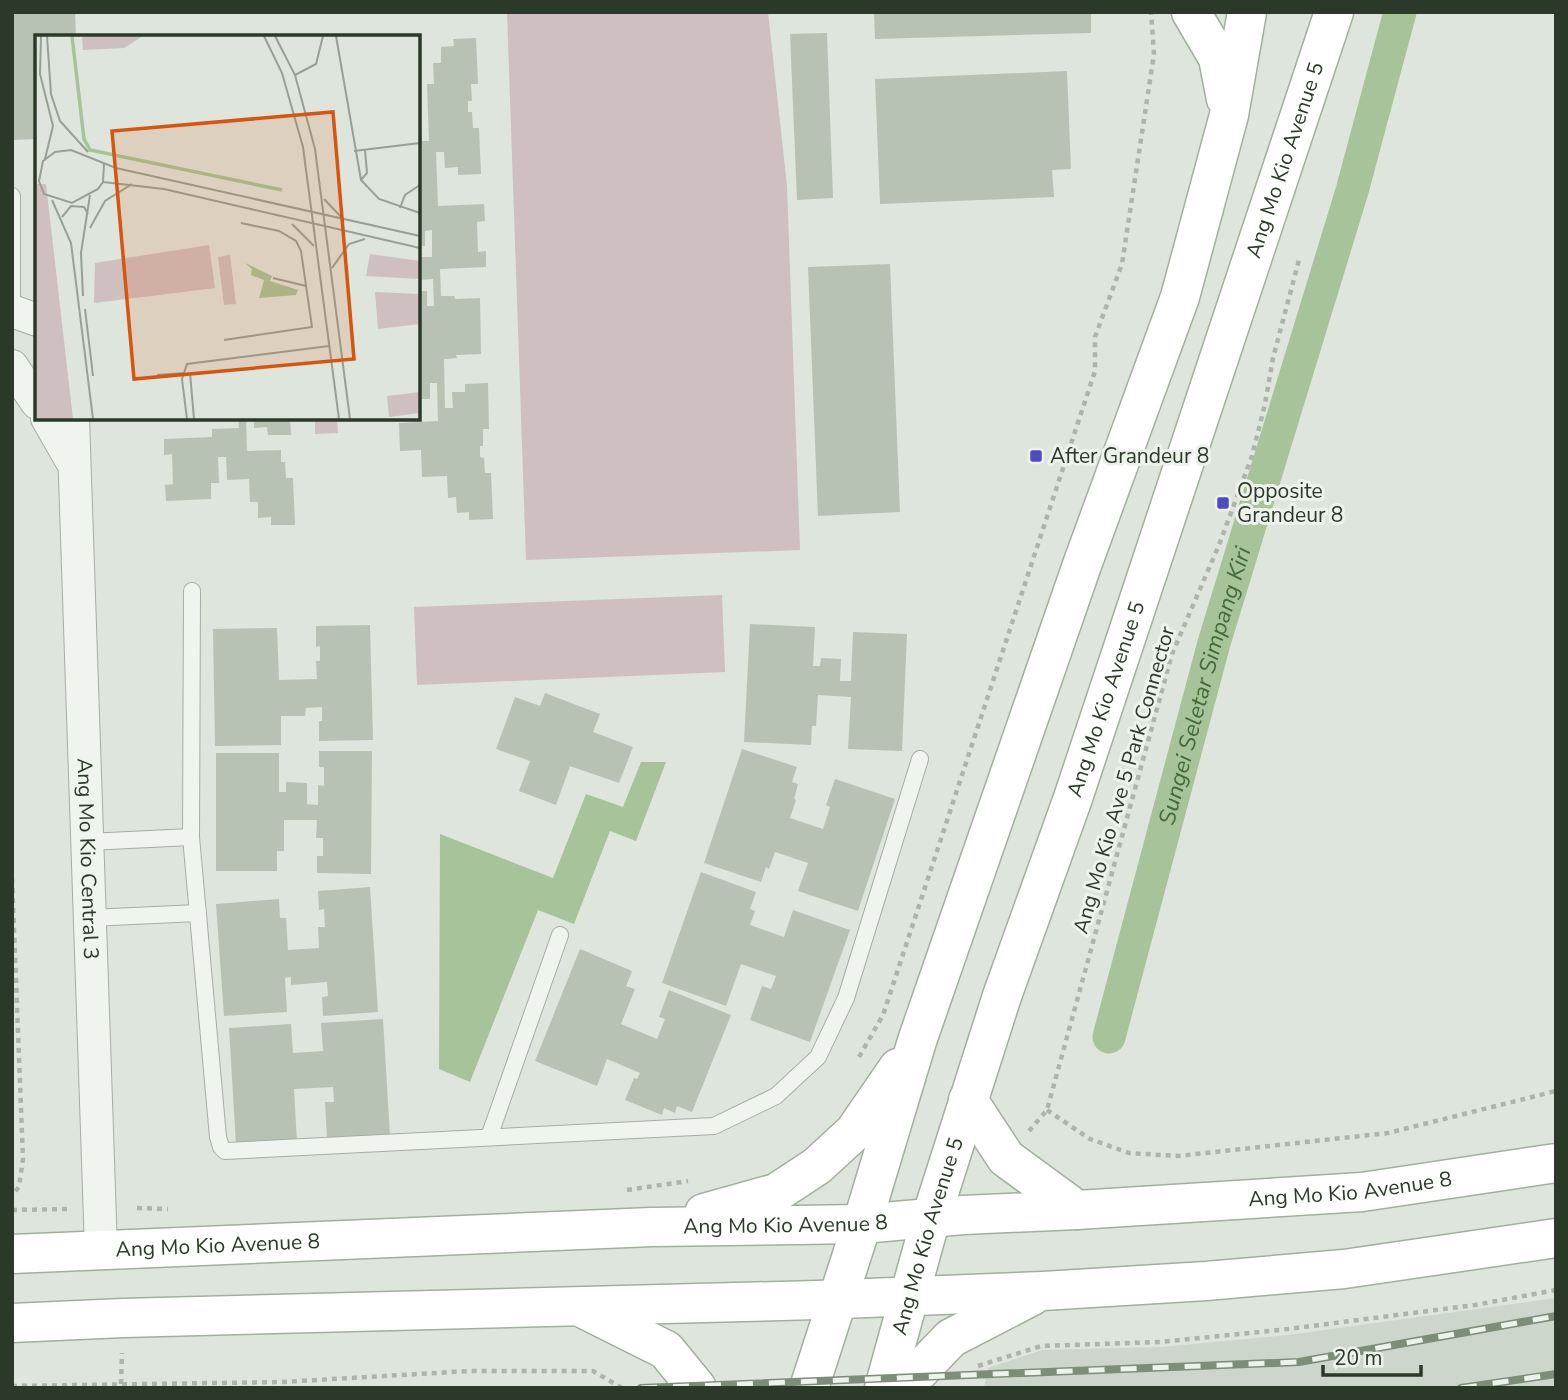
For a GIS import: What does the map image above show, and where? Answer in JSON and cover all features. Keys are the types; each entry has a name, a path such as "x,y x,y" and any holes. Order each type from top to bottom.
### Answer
{"main road":[{"path":"1191,12 1218,58 1229,115"},
{"path":"808,1388 862,1224 917,1041 1082,565 1180,297 1229,115 1247,12"},
{"name":"Ang Mo Kio Avenue 5","path":"884,1388 932,1218 1002,996 1073,798 1334,12"},
{"path":"652,1227 776,1193 817,1166 854,1132 917,1041"},
{"path":"968,1100 1006,1158 1077,1210"},
{"name":"Ang Mo Kio Avenue 8","path":"12,1254 652,1227 862,1224 1362,1192 1556,1163"},
{"path":"12,1323 1043,1290 1206,1281 1344,1269 1556,1238"},
{"path":"903,1388 951,1338 1043,1290"},
{"path":"576,1305 666,1350 696,1388"}],"street":[{"path":"12,311 35,319"},
{"path":"12,366 35,400"},
{"name":"Ang Mo Kio Central 3","path":"48,420 76,467"},
{"name":"Ang Mo Kio Central 3","path":"73,420 101,1250"}],"lane":[{"path":"12,196 12,297"},
{"path":"192,591 194,656 191,837 218,1137 225,1151 714,1126 776,1096 818,1057 846,998 920,759"},
{"path":"88,842 191,837"},
{"path":"90,918 198,913"},
{"path":"489,1137 560,935"}],"path":[{"path":"856,1063 883,1015 1095,371 1095,337 1122,264 1154,54 1151,12"},
{"name":"Ang Mo Kio Ave 5 Park Connector","path":"1299,260 1273,358 1252,456 1219,545 1172,654 1047,1110 1090,1139 1129,1153 1178,1156 1388,1133 1556,1091"},
{"path":"12,878 23,1159 19,1187 12,1195"},
{"path":"621,1190 695,1180"},
{"path":"137,1208 177,1209"},
{"path":"12,1210 100,1210"},
{"path":"967,1370 1041,1346 1160,1342 1288,1329 1475,1305 1556,1290"},
{"path":"12,1386 282,1381 470,1371 593,1371 622,1388"}],"shaded area":[{"path":"507,12 768,12 787,186 800,550 526,560"},
{"path":"315,420 337,420 338,433 315,434"},
{"path":"722,595 725,672 417,685 414,607"},
{"path":"641,762 666,762 636,841 610,831 574,924 538,910 470,1082 439,1069 440,834 553,878 586,794 623,807"},
{"path":"1556,1298 1556,1388 984,1388 988,1368 1042,1350 1162,1347 1288,1335"}],"building":[{"path":"12,12 75,12 76,35 35,35 35,139 12,140"},
{"path":"874,12 1091,12 1091,33 875,39"},
{"path":"827,33 833,198 797,200 790,34"},
{"path":"476,38 478,84 471,84 472,101 468,101 468,112 472,112 473,128 479,128 481,174 458,175 458,167 445,168 444,152 436,152 438,206 484,204 485,221 477,222 478,252 486,251 486,267 440,269 441,296 454,296 455,299 480,298 481,354 456,355 457,358 444,359 445,408 453,408 452,392 465,392 465,384 488,383 489,429 483,429 480,457 484,458 485,473 491,473 493,519 469,520 469,512 457,513 456,497 448,498 447,476 422,477 421,450 400,451 399,423 438,421 437,383 430,383 430,399 420,399 420,291 427,291 427,306 434,306 433,279 420,280 420,257 432,257 432,230 425,231 425,246 420,246 420,126 422,141 429,141 427,84 434,84 433,63 441,63 441,47 454,46 453,39"},
{"path":"1067,71 1071,169 1052,170 1054,197 880,204 875,79"},
{"path":"890,264 900,512 818,516 808,267"},
{"path":"238,420 246,420 247,451 281,450 281,462 285,462 286,478 293,478 295,525 271,525 271,517 258,518 258,502 250,502 249,479 227,480 226,457 218,457 219,483 211,483 211,499 166,501 165,485 173,484 172,454 164,455 164,439 212,437 212,429 239,428"},
{"path":"254,420 290,420 291,435 268,435 267,427 254,428"},
{"path":"750,624 815,627 813,666 820,666 821,658 841,659 840,681 851,681 853,632 907,634 902,751 848,749 851,697 818,695 816,726 812,726 811,745 744,742"},
{"path":"370,625 373,740 319,741 322,707 306,708 305,716 281,716 281,745 215,746 213,629 277,628 279,680 317,679 316,661 320,661 320,646 316,647 316,626"},
{"path":"545,693 600,714 593,732 633,747 619,783 570,766 556,805 519,791 530,761 496,749 515,697 540,706"},
{"path":"742,749 797,767 792,782 798,784 794,799 796,800 790,818 823,829 830,807 826,805 835,779 895,799 858,911 798,891 808,863 775,852 761,882 704,863"},
{"path":"319,751 372,751 371,874 317,873 317,856 323,856 323,838 316,838 317,820 284,820 284,851 277,851 277,871 216,871 216,753 279,753 279,792 286,792 286,782 307,783 307,804 318,805 318,785 324,786 324,767 319,767"},
{"path":"701,872 756,892 750,909 755,911 750,925 784,937 793,910 850,930 810,1042 750,1020 762,986 771,989 776,976 741,964 726,1006 662,983"},
{"path":"370,887 378,1012 323,1016 322,997 328,996 327,982 291,985 291,977 285,978 287,1012 224,1016 216,904 279,899 280,918 286,918 288,950 319,948 318,927 325,927 324,909 319,910 318,891"},
{"path":"580,949 632,971 626,986 635,989 621,1024 657,1039 665,1019 659,1017 669,990 731,1015 692,1112 677,1106 675,1113 664,1108 662,1115 625,1100 634,1078 637,1079 640,1073 607,1059 597,1086 535,1061"},
{"path":"383,1019 390,1136 327,1139 325,1102 334,1102 333,1087 294,1089 297,1142 236,1145 229,1028 291,1024 293,1053 323,1051 321,1023"}],"waterway":[{"name":"Sungei Seletar Simpang Kiri","path":"1109,1037 1214,643 1352,191 1400,12"}],"railway":[{"path":"641,1388 1299,1362 1556,1316"},
{"path":"1461,1388 1556,1374"}],"place":[{"name":"After Grandeur 8","path":"1036,456"},
{"name":"Opposite Grandeur 8","path":"1223,503"}]}
